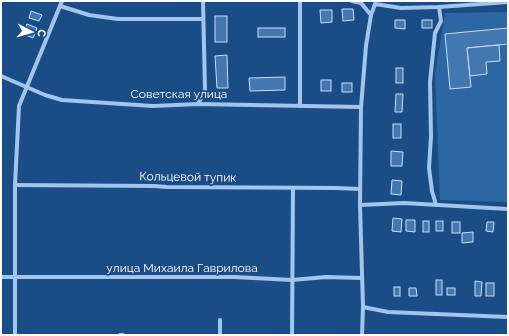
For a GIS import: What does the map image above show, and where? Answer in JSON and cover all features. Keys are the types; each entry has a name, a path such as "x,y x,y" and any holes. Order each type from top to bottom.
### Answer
{"street":[{"path":"15,335 15,186 18,106 62,1"},
{"path":"198,104 205,90 203,1"},
{"path":"300,1 300,106"},
{"path":"352,1 361,3 371,15"},
{"path":"362,335 360,205 361,107 366,46 371,15 375,3 401,8 508,2"},
{"path":"60,6 89,15 118,19 203,19"},
{"path":"436,205 432,191 429,168 431,136 430,82 435,33 441,21 439,7"},
{"name":"Советская улица","path":"1,76 45,95 62,100 153,106 198,104 361,107"},
{"name":"Кольцевой тупик","path":"15,186 154,186 360,189"},
{"path":"292,335 293,188"},
{"path":"360,205 404,203 508,209"},
{"name":"улица Михаила Гаврилова","path":"1,277 234,277 292,280 326,277 362,278"},
{"path":"362,307 388,312 508,316"},
{"path":"220,320 220,335"}],"shaded area":[{"path":"508,12 508,202 440,200 435,74 445,13"}],"building":[{"path":"342,9 353,9 354,20 343,21"},
{"path":"320,10 332,10 332,22 321,23"},
{"path":"31,11 42,15 39,21 29,18"},
{"path":"215,16 227,16 227,42 215,42"},
{"path":"395,20 405,20 405,29 395,28"},
{"path":"422,20 432,20 432,28 422,28"},
{"path":"27,24 37,28 33,38 23,34"},
{"path":"258,28 285,28 285,37 258,37"},
{"path":"508,28 508,44 467,48 471,87 450,89 445,34"},
{"path":"499,45 500,61 486,62 487,74 470,76 467,48"},
{"path":"227,55 228,88 217,88 215,56"},
{"path":"396,68 403,68 403,83 396,83"},
{"path":"285,77 285,90 250,91 249,78"},
{"path":"321,80 331,80 331,91 321,91"},
{"path":"342,83 352,83 352,92 342,92"},
{"path":"396,94 403,94 402,112 395,112"},
{"path":"393,124 401,124 401,138 393,138"},
{"path":"391,151 403,152 402,166 391,166"},
{"path":"392,180 402,181 401,195 391,194"},
{"path":"393,218 402,219 401,232 392,231"},
{"path":"406,220 415,220 415,232 406,231"},
{"path":"423,221 429,221 429,232 423,232"},
{"path":"436,221 443,221 443,231 436,231"},
{"path":"452,222 460,222 460,233 452,233"},
{"path":"487,222 494,222 493,232 486,231"},
{"path":"473,232 473,242 462,243 462,233"},
{"path":"436,280 442,280 442,295 436,295"},
{"path":"475,281 482,282 481,296 475,296"},
{"path":"486,283 494,283 494,296 486,296"},
{"path":"394,287 400,287 400,296 394,296"},
{"path":"409,288 416,288 417,296 409,296"},
{"path":"447,288 455,288 455,295 447,295"}]}
